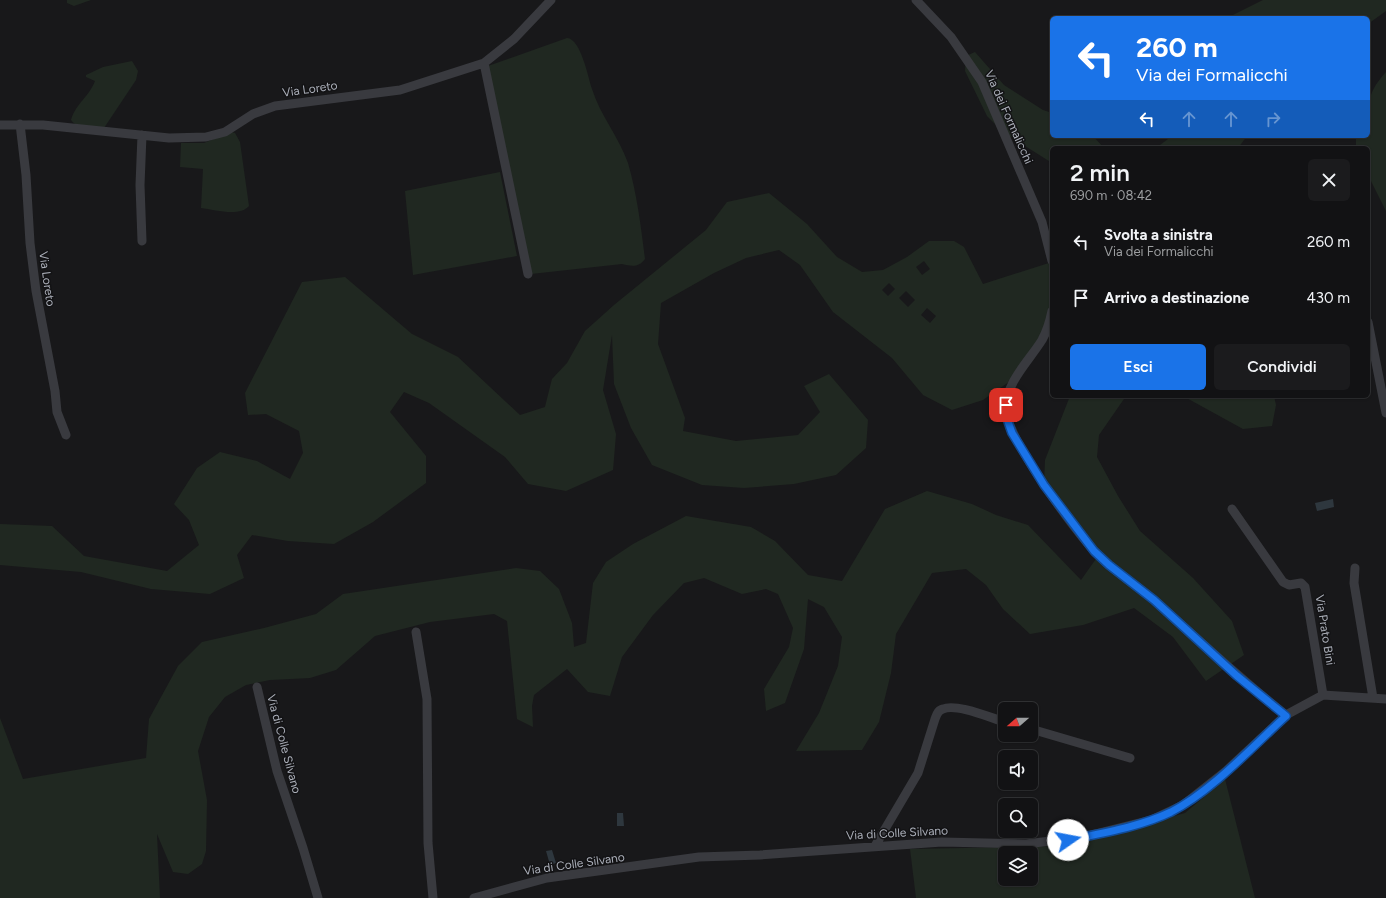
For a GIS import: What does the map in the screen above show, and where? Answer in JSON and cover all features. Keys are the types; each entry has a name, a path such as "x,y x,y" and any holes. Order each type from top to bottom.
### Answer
{"street":[{"name":"Via Loreto","path":"0,125 20,124 169,138 206,137 225,132 252,114 275,106 400,90 484,63 514,39 552,0"},
{"name":"Via dei Formalicchi","path":"916,0 951,37 982,82 1042,222 1050,253"},
{"path":"484,63 528,274"},
{"name":"Via Loreto","path":"20,124 26,175 30,250 37,297 55,391 57,412 66,435"},
{"path":"142,135 140,178 142,241"},
{"path":"1050,317 1043,338 1016,377 1007,401 1006,416 1012,433 1044,485 1098,556 1150,597 1237,676 1286,716 1323,695 1386,699"},
{"path":"1370,332 1386,413"},
{"name":"Via Prato Bini","path":"1232,509 1283,582 1289,585 1300,583 1305,587 1323,695"},
{"path":"1355,568 1354,583 1373,698"},
{"path":"416,632 427,703 428,843 433,898"},
{"name":"Via di Colle Silvano","path":"257,687 276,771 303,848 318,898"},
{"path":"875,846 918,773 935,718 939,711 947,708 956,708 998,720"},
{"name":"Via di Colle Silvano","path":"474,898 547,878 638,867 692,858 760,855 953,841 1010,844 1039,843 1075,838 1151,820 1177,809 1200,793 1286,716"},
{"path":"1038,731 1130,758"}],"shaded area":[{"path":"67,0 91,0 74,6 67,3"},
{"path":"1263,0 1386,0 1386,11 1370,23 1370,16 1231,16"},
{"path":"567,38 572,40 580,51 595,99 620,144 628,163 636,199 645,259 640,264 635,266 622,264 531,274 488,66"},
{"path":"975,52 1004,85 1043,110 1050,112 1050,138 1095,138 1102,146 1050,146 1050,162 1003,132 987,116 965,71 966,56"},
{"path":"132,61 138,71 136,80 104,128 86,127 74,123 71,120 73,114 95,81 86,77 86,75 103,67"},
{"path":"1386,72 1386,211 1370,179 1370,146 1356,146 1356,138 1370,138 1370,98 1379,80"},
{"path":"231,132 235,133 240,142 249,206 240,211 234,212 201,208 203,169 180,167 181,143 204,143"},
{"path":"1169,138 1246,138 1240,146 1159,146"},
{"path":"500,172 517,256 413,275 405,191"},
{"path":"769,193 807,224 837,257 862,272 883,270 907,257 929,241 954,241 964,247 983,284 1050,263 1050,320 1016,377 983,400 952,410 923,395 892,358 833,312 800,265 779,250 746,258 714,273 661,303 658,344 685,418 683,431 736,441 798,435 820,412 804,386 829,374 868,420 866,448 836,475 794,484 744,488 702,485 652,465 631,428 614,384 612,335 603,390 616,434 613,470 566,491 528,484 505,457 429,403 404,392 390,412 426,456 426,483 373,522 334,544 288,541 252,535 237,555 244,578 210,594 151,589 81,572 0,565 0,524 52,526 84,556 167,571 199,545 189,520 174,504 197,468 220,452 257,461 290,479 303,453 299,431 266,414 248,415 245,393 302,282 345,277 412,334 458,357 520,415 545,407 552,379 567,363 585,331 614,305 706,230 727,202","holes":["924,261 930,269 922,275 916,267","889,283 895,289 888,296 882,290","906,291 915,300 908,307 899,298","927,308 936,316 930,323 921,315"]},
{"path":"1069,398 1125,398 1099,435 1097,457 1118,496 1140,531 1193,578 1232,621 1244,655 1206,681 1173,637 1134,608 1083,625 1030,634 1003,609 986,585 966,569 932,573 896,634 891,673 879,722 862,750 796,751 819,713 838,666 842,637 824,607 808,599 804,649 785,703 766,711 764,689 789,647 793,628 778,594 766,589 742,594 704,578 684,583 653,615 622,657 610,696 588,692 567,669 534,695 532,706 533,727 517,719 507,621 494,614 430,622 375,636 336,670 310,678 270,680 246,685 225,697 209,717 198,751 207,800 206,851 202,864 188,874 173,872 157,834 160,898 0,898 0,718 23,779 146,758 149,719 178,666 202,642 316,614 343,594 516,568 540,571 559,589 572,623 574,647 586,643 593,583 606,562 633,544 686,516 751,527 775,541 808,575 842,581 885,509 927,491 972,504 996,515 1028,525 1081,580 1098,556 1044,485 1045,460"},
{"path":"1187,398 1274,398 1276,405 1272,426 1243,429"},
{"path":"1333,499 1334,507 1317,511 1315,503"},
{"path":"1225,779 1255,898 916,898 910,849 998,847 998,886 1038,886 1038,847 1065,846 1185,813"},
{"path":"617,813 623,813 624,826 617,826"},
{"path":"552,850 556,863 550,865 546,851"}],"route":[{"path":"1006,405 1006,416 1012,433 1044,485 1098,556 1154,600 1237,676 1286,716 1226,771 1200,793 1177,809 1151,820 1068,840"}]}
